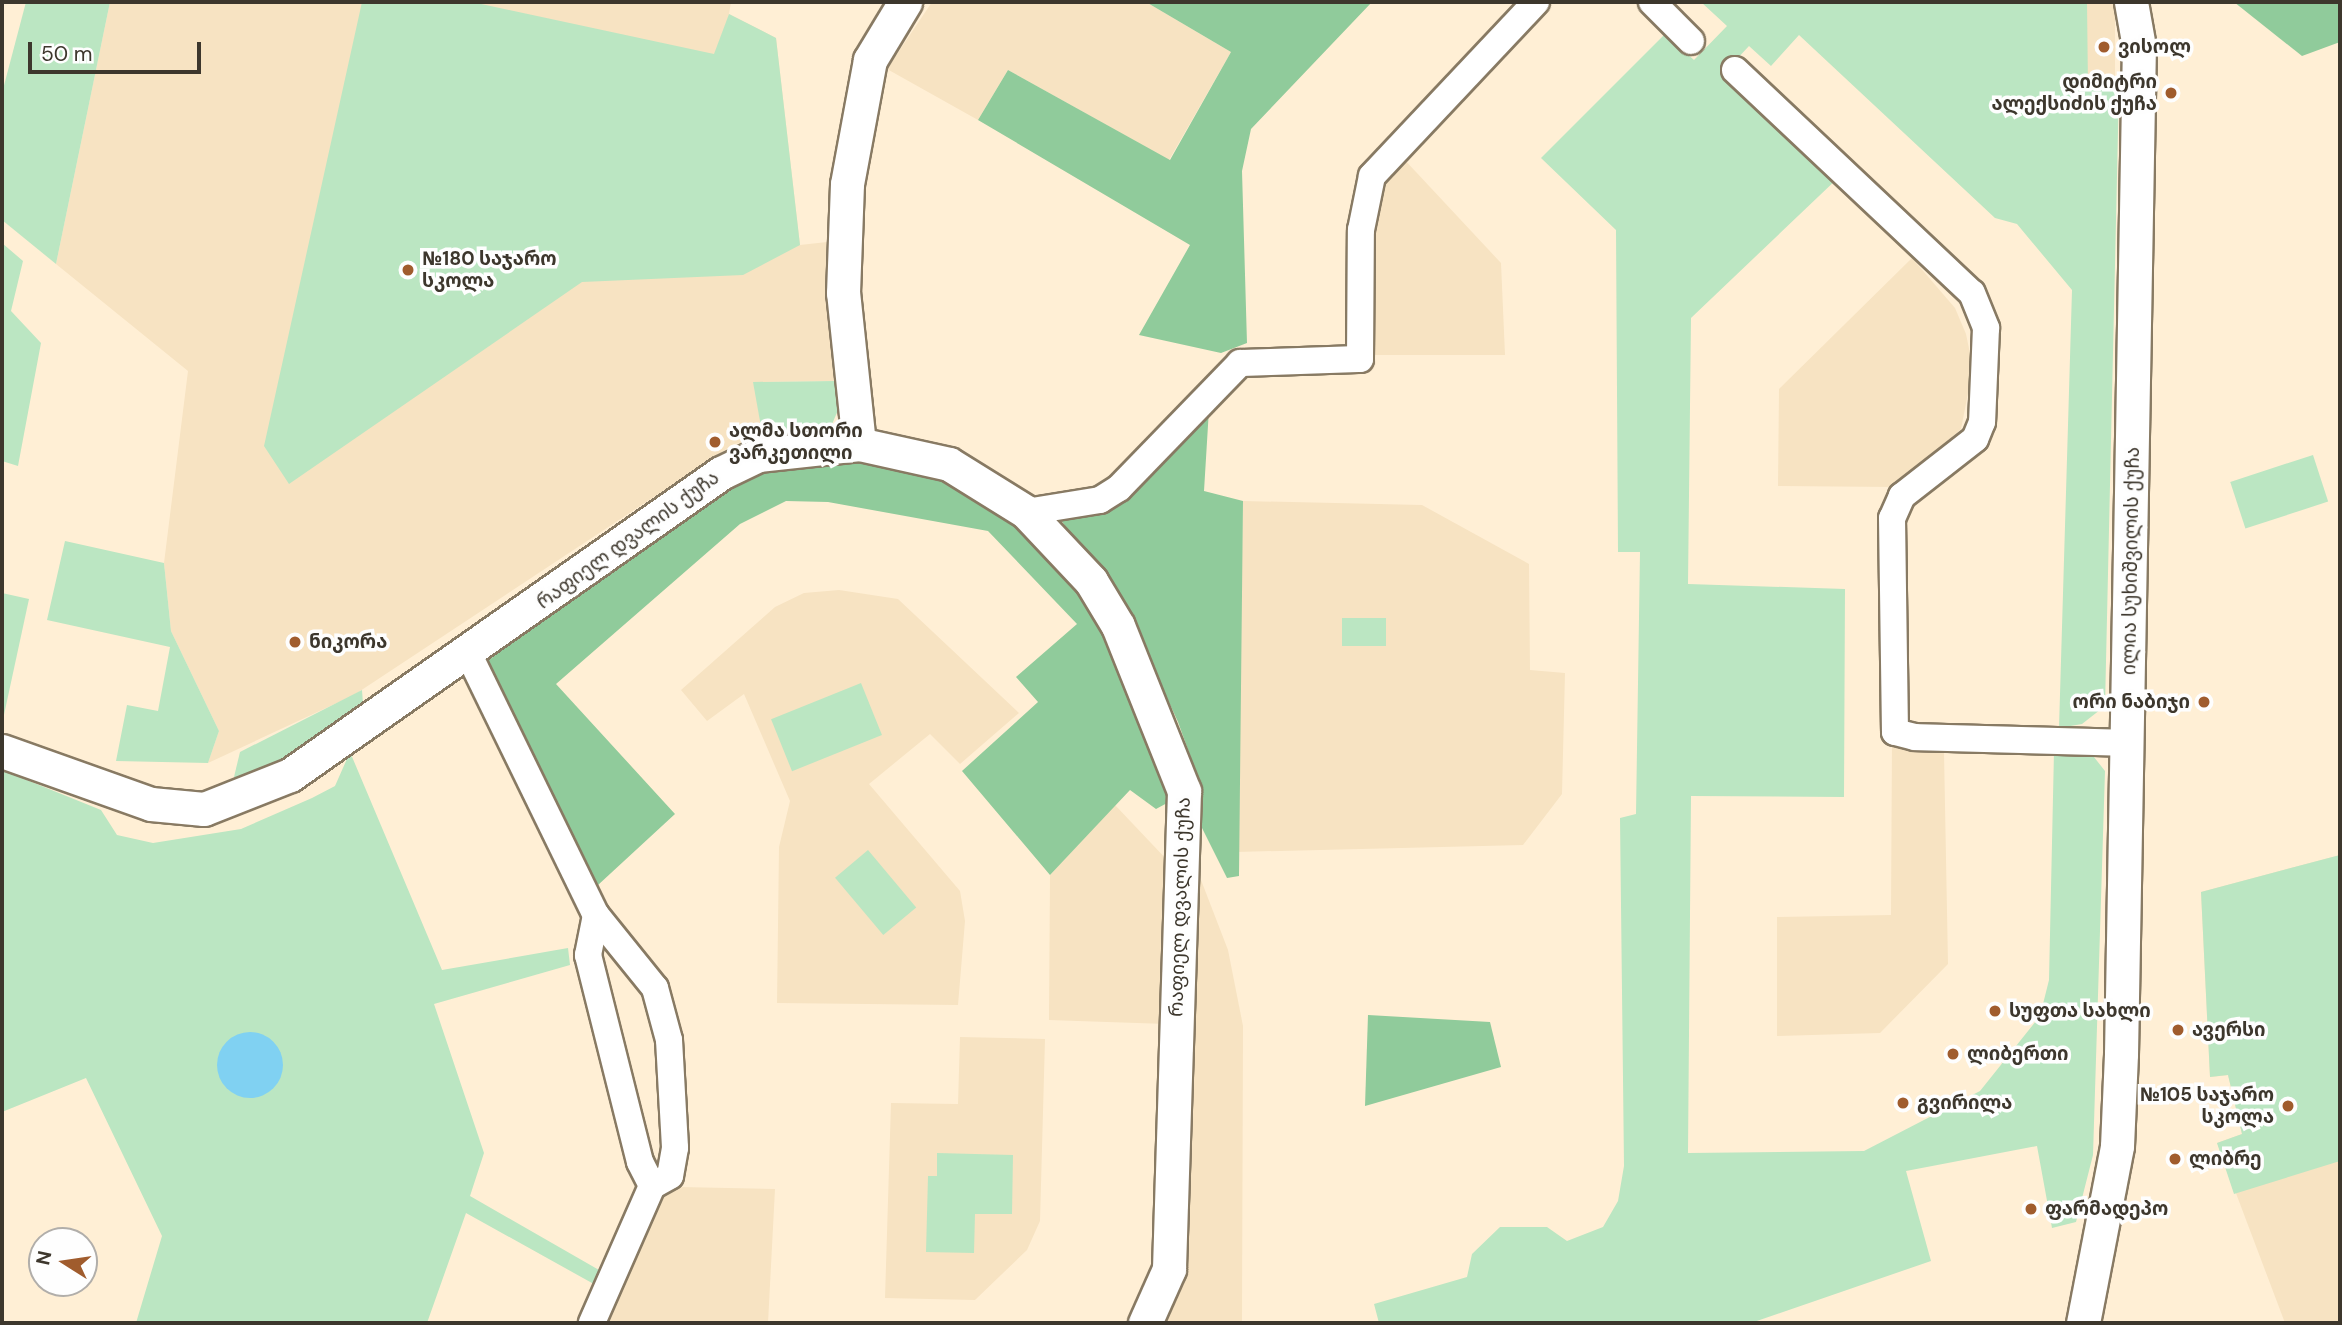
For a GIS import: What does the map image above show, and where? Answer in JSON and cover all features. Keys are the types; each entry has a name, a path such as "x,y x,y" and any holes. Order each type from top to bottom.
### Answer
{"street":[{"path":"859,444 843,293 847,184 870,60 905,2"},
{"path":"1026,512 1100,500 1119,488 1240,363 1360,359 1361,230 1372,176 1535,2"},
{"path":"1652,2 1691,41"},
{"name":"ილია სუხიშვილის ქუჩა","path":"2083,1323 2117,1146 2139,47 2131,2"},
{"name":"ილია სუხიშვილის ქუჩა","path":"2139,47 2155,2"},
{"path":"1735,70 1972,293 1986,328 1982,422 1975,439 1902,496 1892,518 1895,732 1914,737 2127,743"},
{"name":"რაფიელ დვალის ქუჩა","path":"2,751 151,804 204,809 290,775 469,655 721,473 758,455 859,444 949,464 1026,512 1091,581 1118,626 1184,792 1169,1269 1144,1323"},
{"path":"469,655 596,915 655,988 663,1011 675,1148 670,1176 652,1186 592,1323"},
{"path":"596,915 588,956 640,1162 652,1186"}],"shaded area":[{"name":"№180 საჯარო სკოლა","path":"110,2 731,2 729,14 776,38 800,245 836,241 835,381 758,382 763,438 734,444 354,695 208,763 219,731 171,631 164,563 188,371 56,264"},
{"path":"932,2 1146,2 1231,52 1169,160 1008,70 978,120 887,69"},
{"path":"2087,2 2115,2 2115,88 2087,88"},
{"path":"1402,157 1501,263 1505,355 1374,355 1370,213 1377,183"},
{"path":"1912,258 1955,308 1966,334 1973,368 1961,429 1895,487 1778,486 1779,389"},
{"path":"1243,501 1422,505 1529,564 1530,670 1565,673 1562,794 1523,845 1236,852"},
{"path":"839,590 898,599 1019,713 960,764 930,734 869,784 960,891 965,921 958,1005 777,1003 779,847 790,801 744,694 707,721 681,690 775,607 804,593"},
{"path":"1892,739 1913,752 1944,752 1948,964 1880,1033 1777,1036 1777,917 1891,915"},
{"path":"1115,805 1169,862 1166,1024 1049,1020 1050,875"},
{"name":"№105 საჯარო სკოლა","path":"2340,855 2340,1323 2285,1323 2217,1143 2242,1134 2228,1075 2210,1077 2201,892"},
{"path":"1196,867 1228,950 1243,1026 1242,1323 1158,1323"},
{"path":"960,1037 1045,1039 1040,1221 1027,1250 975,1300 885,1298 891,1103 958,1104","holes":["938,1153 974,1253 928,1176 937,1176"]},
{"path":"680,1187 775,1189 768,1323 604,1323 660,1197"}],"green space":[{"path":"26,2 110,2 56,264 2,220 2,93"},
{"path":"362,2 472,2 714,54 729,14 776,38 800,245 743,275 582,282 289,484 264,446"},
{"path":"1146,2 1372,2 1251,129 1242,171 1247,343 1221,353 1139,335 1190,245 978,120 1008,70 1170,160 1231,52"},
{"path":"1701,2 2087,2 2088,87 2119,88 2105,706 2082,724 2059,728 2072,290 2017,224 1995,218 1799,35 1771,66 1749,46 1735,61 1839,177 1691,318 1688,584 1845,589 1844,797 1691,796 1688,1153 1864,1151 1980,1091 2040,1016 2049,980 2054,751 2090,752 2105,771 2093,1155 2076,1222 2052,1228 2037,1146 1906,1171 1931,1261 1751,1323 1379,1323 1374,1304 1467,1277 1472,1254 1500,1227 1547,1227 1567,1241 1603,1227 1618,1201 1624,1166 1620,818 1636,814 1640,552 1618,552 1616,230 1541,158 1665,34 1694,60 1727,26"},
{"path":"2234,2 2340,2 2340,42 2302,56"},
{"path":"2,243 23,261 11,311 41,343 18,466 2,461"},
{"path":"835,381 839,408 829,431 763,438 753,382"},
{"path":"1209,409 1204,491 1243,501 1239,876 1227,878 1198,820 1195,769 1178,722 1131,619 1058,516"},
{"path":"2313,455 2328,502 2245,528 2230,482"},
{"path":"857,462 952,480 999,508 1092,604 1162,758 1169,802 1156,809 1130,790 1050,875 962,771 1038,702 1016,677 1077,624 988,531 828,502 786,501 740,524 556,684 675,814 598,885 486,662 732,479 777,464"},
{"path":"65,541 164,563 171,631 219,731 208,763 116,761 127,705 158,711 170,647 47,620"},
{"path":"2,593 29,599 2,724"},
{"path":"1342,618 1386,618 1386,646 1342,646"},
{"path":"861,683 882,735 792,771 771,719"},
{"path":"362,690 363,704 301,752 246,779 234,777 240,752"},
{"path":"350,752 442,970 568,948 570,965 434,1004 484,1153 470,1196 606,1274 601,1288 466,1213 427,1323 136,1323 162,1236 86,1078 2,1112 2,770 101,810 117,835 153,843 241,829 312,798 335,786"},
{"path":"868,850 916,907 883,935 835,878"},
{"name":"№105 საჯარო სკოლა","path":"2340,855 2340,1161 2234,1194 2217,1143 2242,1134 2228,1075 2210,1077 2201,892"},
{"path":"1368,1015 1490,1022 1501,1067 1365,1106"},
{"path":"937,1153 1013,1155 1012,1214 975,1214 974,1253 926,1252 928,1176 937,1176"}],"water":[{"path":"250,1032 263,1035 273,1042 280,1052 283,1065 280,1078 273,1088 263,1095 250,1098 237,1095 227,1088 220,1078 217,1065 220,1052 227,1042 237,1035"}],"place":[{"name":"ვისოლ","path":"2104,47"},
{"name":"დიმიტრი ალექსიძის ქუჩა","path":"2171,93"},
{"name":"№180 საჯარო სკოლა","path":"408,270"},
{"name":"ალმა სთორი ვარკეთილი","path":"715,442"},
{"name":"ნიკორა","path":"295,642"},
{"name":"ორი ნაბიჯი","path":"2204,702"},
{"name":"სუფთა სახლი","path":"1995,1011"},
{"name":"ავერსი","path":"2178,1030"},
{"name":"ლიბერთი","path":"1953,1054"},
{"name":"გვირილა","path":"1903,1103"},
{"name":"№105 საჯარო სკოლა","path":"2288,1106"},
{"name":"ლიბრე","path":"2175,1159"},
{"name":"ფარმადეპო","path":"2031,1209"}]}
